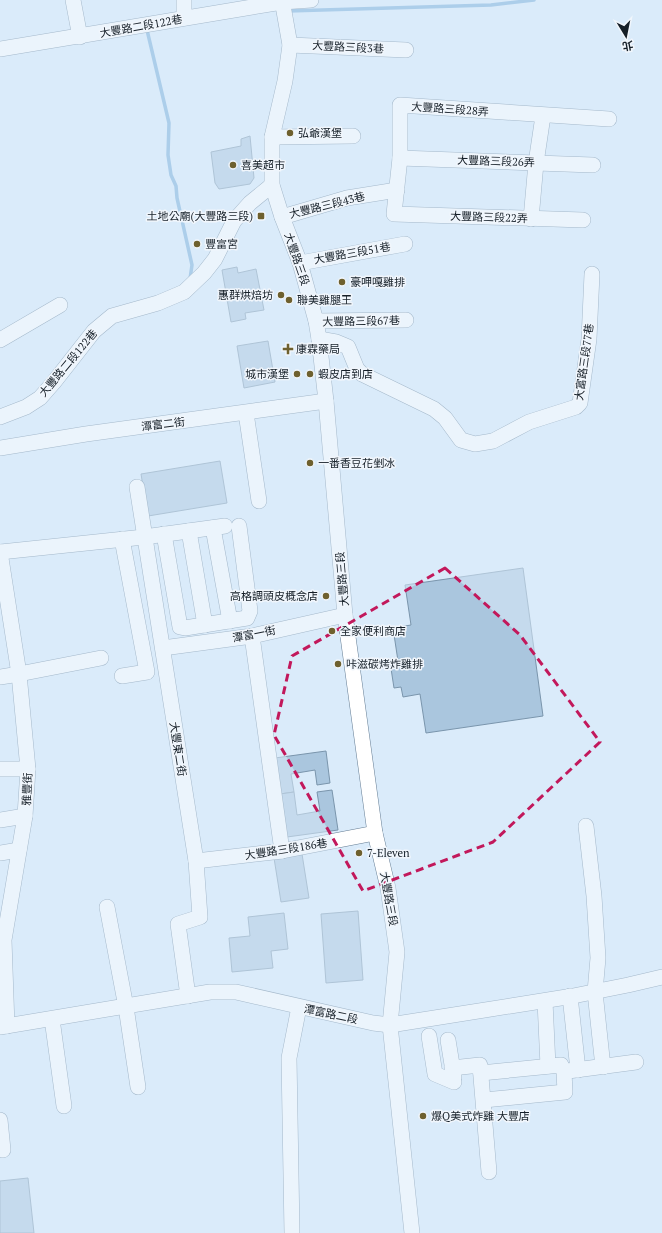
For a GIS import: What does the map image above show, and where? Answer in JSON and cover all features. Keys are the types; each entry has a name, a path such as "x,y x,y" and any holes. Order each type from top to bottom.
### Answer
{"street":[{"path":"73,0 80,37"},
{"path":"184,0 184,18"},
{"name":"大豐路二段122巷","path":"0,49 80,37 282,1 311,0"},
{"name":"大豐路三段","path":"282,1 290,44 285,81 272,137 272,185 282,217 300,263 316,322 319,339 345,615 375,833 388,888 397,952 390,1025 412,1233"},
{"name":"大豐路三段3巷","path":"290,44 406,50"},
{"name":"大豐路三段28弄","path":"394,214 400,158 400,105 543,116 609,119"},
{"path":"531,219 536,163 543,116"},
{"path":"272,137 353,136"},
{"name":"大豐路三段26弄","path":"400,158 593,165"},
{"name":"大豐路二段122巷","path":"0,417 26,407 40,398 94,331 112,316 158,303 184,292 204,273 215,259 234,221 250,203 272,185"},
{"name":"大豐路三段43巷","path":"282,217 347,198 396,190"},
{"name":"大豐路三段22弄","path":"394,214 583,220"},
{"name":"大豐路三段51巷","path":"300,263 405,244"},
{"name":"大富路三段77巷","path":"319,339 336,342 348,347 357,369 362,374 434,409 445,418 461,440 475,444 493,441 529,422 576,407 580,404 589,339 592,274"},
{"path":"0,340 60,305"},
{"name":"大豐路三段67巷","path":"316,322 406,320"},
{"name":"潭富二街","path":"0,448 86,434 326,401"},
{"path":"246,413 259,501"},
{"name":"大豐東二街","path":"137,486 196,861 200,917 178,924 188,996"},
{"path":"164,534 180,627 185,628 247,618 250,611 226,527"},
{"path":"0,552 226,527"},
{"path":"226,527 230,621"},
{"path":"189,531 205,625"},
{"path":"122,539 147,672 122,676"},
{"name":"雅豐街","path":"0,552 3,588 19,674 28,769 25,816 4,940 4,1027"},
{"name":"潭富一街","path":"163,648 252,636 345,615"},
{"path":"252,636 282,851"},
{"path":"0,676 19,674 101,658"},
{"path":"0,769 28,769"},
{"path":"0,820 25,816"},
{"path":"586,826 594,896 598,958 595,992 603,1066"},
{"name":"大豐路三段186巷","path":"196,861 282,851 375,833"},
{"path":"0,853 19,850"},
{"path":"108,907 126,1007 138,1087"},
{"name":"潭富路二段","path":"4,1027 210,992 236,992 373,1023 390,1025 545,1001 628,986 662,977"},
{"path":"484,1100 565,1092 571,1071 570,996"},
{"path":"545,1001 548,1066"},
{"path":"292,1233 289,1058 299,1007"},
{"path":"52,1019 64,1106"},
{"path":"430,1036 435,1074 454,1082 448,1040"},
{"path":"481,1073 561,1065 571,1071 636,1062"},
{"path":"452,1068 480,1065 489,1172"},
{"path":"0,1120 3,1150"}],"highlighted area":[{"path":"445,568 520,635 600,742 493,842 363,891 274,735 292,656"}],"building":[{"name":"喜美超市","path":"250,136 254,178 250,184 219,189 215,183 211,152 241,146 241,139"},
{"path":"237,267 238,273 256,269 264,310 245,313 246,319 231,322 222,270"},
{"path":"268,341 275,382 244,388 237,346"},
{"path":"220,461 227,503 148,516 141,474"},
{"path":"523,568 543,716 426,733 420,694 403,697 401,687 394,688 390,662 398,661 393,628 411,625 405,585"},
{"path":"326,751 330,783 317,785 315,770 291,774 294,792 280,794 275,758"},
{"path":"332,790 338,830 287,837 280,794 294,792 297,815 320,811 317,792"},
{"path":"302,854 309,898 281,902 274,858"},
{"path":"358,911 363,980 326,983 321,914"},
{"path":"284,913 288,949 271,951 273,968 232,972 229,938 250,936 248,917"},
{"path":"28,1178 34,1233 0,1233 0,1181"}],"waterway":[{"path":"288,11 491,5 534,0"},
{"path":"147,30 169,123 168,155 171,175 176,186 177,198 192,265 190,279"}],"place":[{"name":"弘爺漢堡","path":"290,133"},
{"name":"喜美超市","path":"233,165"},
{"name":"土地公廟(大豐路三段)","path":"261,216"},
{"name":"豐富宮","path":"197,244"},
{"name":"豪呷嘎雞排","path":"342,282"},
{"name":"惠群烘焙坊","path":"281,295"},
{"name":"聯美雞腿王","path":"289,300"},
{"name":"康霖藥局","path":"288,349"},
{"name":"城市漢堡","path":"297,374"},
{"name":"蝦皮店到店","path":"310,374"},
{"name":"一番香豆花剉冰","path":"310,463"},
{"name":"高格調頭皮概念店","path":"326,596"},
{"name":"全家便利商店","path":"332,631"},
{"name":"咔滋碳烤炸雞排","path":"338,664"},
{"name":"7-Eleven","path":"359,853"},
{"name":"爆Q美式炸雞 大豐店","path":"423,1116"}]}
